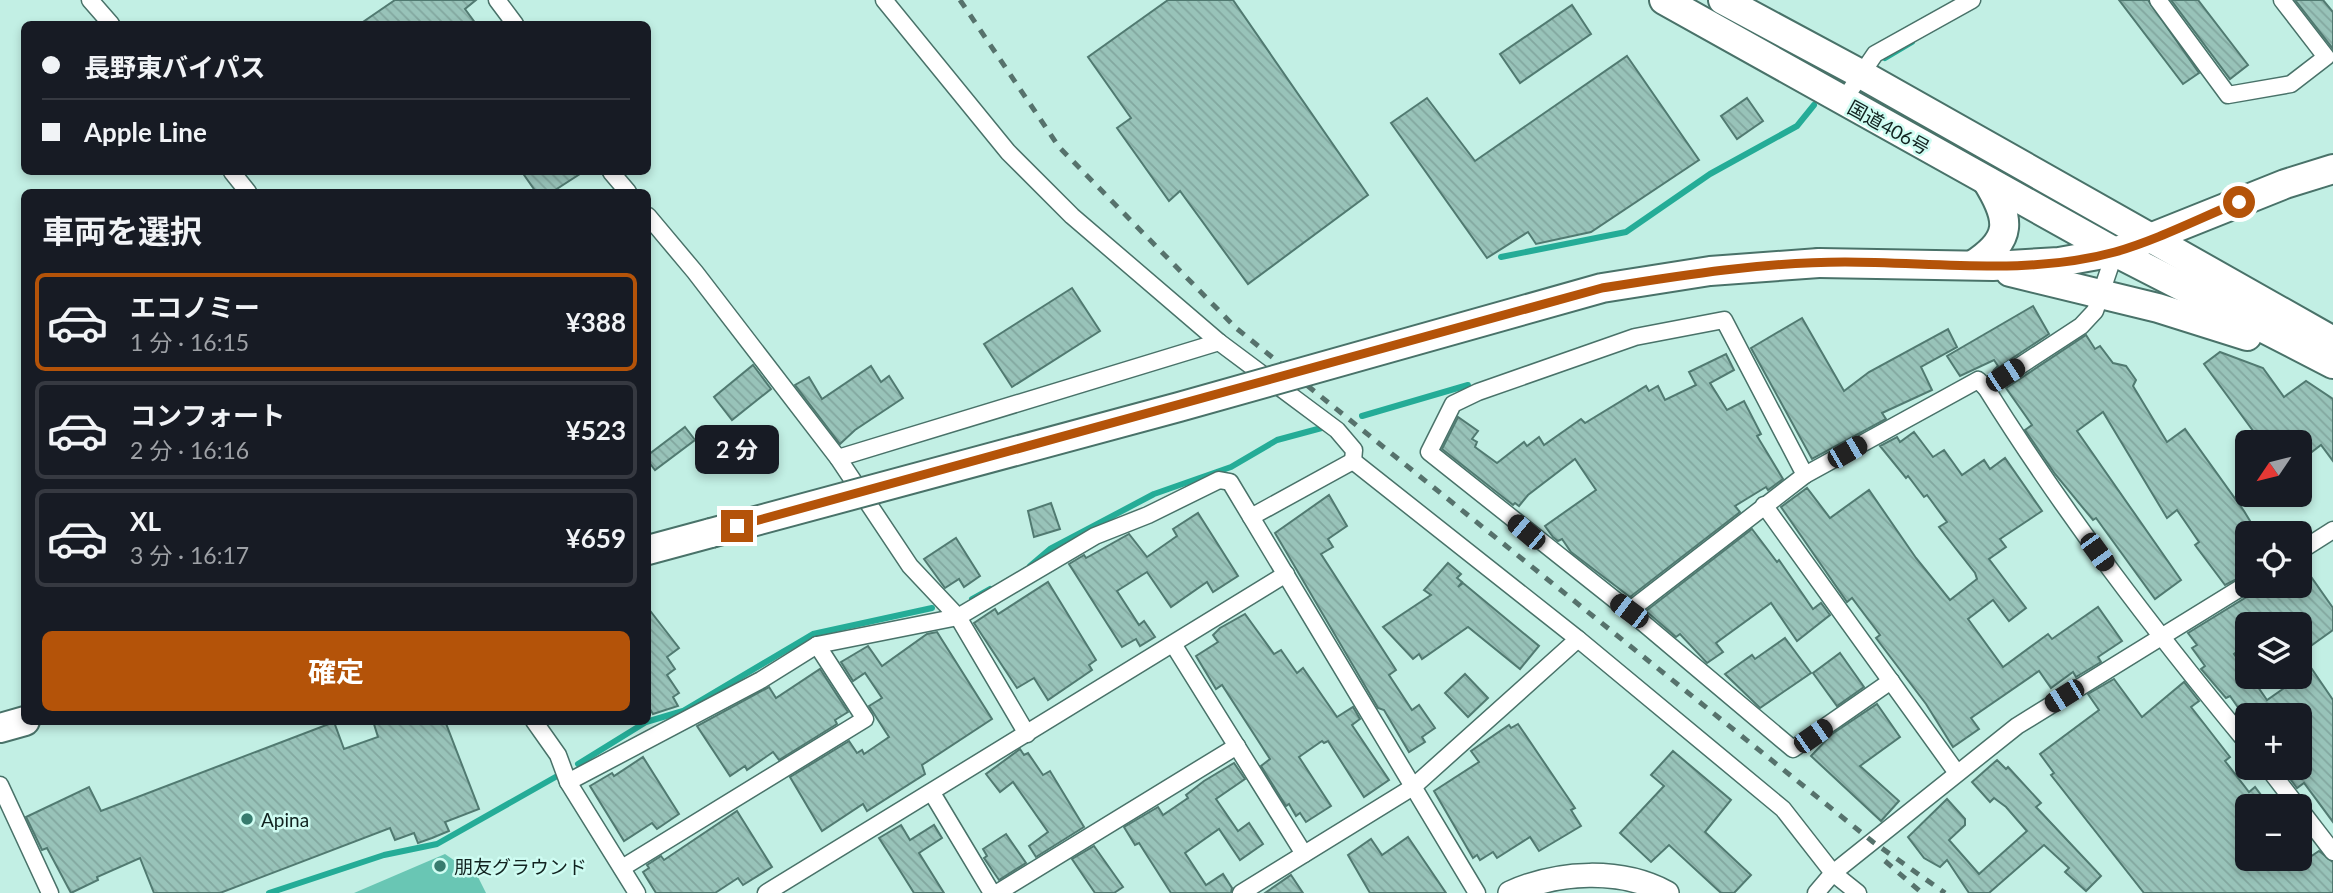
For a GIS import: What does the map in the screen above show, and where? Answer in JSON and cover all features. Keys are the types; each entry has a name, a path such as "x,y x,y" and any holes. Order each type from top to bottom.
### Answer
{"highway":[{"name":"国道406号","path":"1664,0 2115,252 2333,364"},
{"name":"国道406号","path":"1723,0 2333,341"},
{"path":"651,549 1152,415 1602,288 1710,271 1819,263 1983,266 2059,262 2115,252 2285,184 2333,169"},
{"path":"1983,266 2002,241 2005,226 2003,209 1987,181"},
{"path":"1983,266 2100,293 2224,327 2333,374"},
{"path":"0,728 21,722"}],"street":[{"path":"89,0 108,21"},
{"path":"497,0 513,21"},
{"path":"884,0 1008,152 1072,216 1219,342 1337,430 1353,450 1353,461"},
{"path":"1843,101 1875,54 1972,0"},
{"path":"2158,0 2228,95 2291,84 2326,57 2282,0"},
{"path":"234,175 246,189"},
{"path":"614,175 625,189"},
{"path":"651,220 695,271 838,458 888,538 958,617 1027,734"},
{"path":"1986,388 2081,326 2095,311 2115,252"},
{"path":"1805,475 1724,320 1635,337 1478,392 1453,404 1429,452 1629,611 1793,749 1891,681"},
{"path":"838,458 1219,342"},
{"path":"1629,611 1805,475 1978,380 1986,388 2035,467 2159,637 2235,729"},
{"path":"1251,517 1353,461"},
{"path":"1353,461 1578,639 1783,809 1833,873 1858,893"},
{"path":"568,782 761,680 817,645 958,617 1095,536 1148,515 1219,480 1230,482 1477,893"},
{"path":"1764,505 1957,773"},
{"path":"2312,543 2333,530"},
{"path":"766,893 1286,574"},
{"path":"1816,893 1833,873 1923,804 1957,773 2017,726 2235,591"},
{"path":"1241,893 1413,787 1578,639"},
{"path":"1173,644 1304,854"},
{"path":"622,868 865,719 817,645"},
{"path":"537,725 558,755 568,782 638,893"},
{"path":"932,793 995,893 1237,746"},
{"path":"2277,780 2288,794"},
{"path":"0,785 50,893"},
{"path":"2312,825 2333,852"},
{"path":"1510,893 1558,877 1582,876 1623,877 1649,883 1667,893"}],"green space":[{"name":"朋友グラウンド","path":"445,854 478,877 486,893 354,893"}],"building":[{"path":"395,0 476,0 465,9 474,21 364,21"},
{"path":"1168,0 1233,0 1368,195 1248,284 1180,191 1169,201 1117,128 1131,118 1088,57"},
{"path":"2119,0 2148,0 2199,73 2183,84"},
{"path":"2171,0 2198,0 2248,65 2230,79"},
{"path":"2295,0 2323,0 2333,12 2333,49"},
{"path":"1572,5 1591,34 1520,83 1500,54"},
{"path":"1627,56 1699,160 1591,232 1536,244 1528,232 1487,258 1391,123 1427,98 1475,161"},
{"path":"1747,98 1763,121 1737,139 1721,116"},
{"path":"524,175 578,175 557,189 534,189"},
{"path":"1072,288 1100,331 1012,387 984,344"},
{"path":"2033,306 2049,334 1993,371 1998,366 1994,360 1960,376 1947,356"},
{"path":"1802,318 1844,391 1869,372 1948,329 1957,347 1921,367 1932,390 1882,413 1886,419 1812,459 1751,348"},
{"path":"2086,335 2095,349 2100,346 2113,363 2126,366 2136,380 2133,386 2167,442 2185,429 2235,498 2235,508 2242,508 2250,521 2235,521 2235,580 2225,585 2195,545 2199,542 2177,510 2167,518 2103,412 2077,431 2181,580 2155,599 2096,518 2093,520 2055,474 2025,430 2032,425 2006,388"},
{"path":"2220,352 2263,368 2284,397 2306,381 2333,399 2333,461 2321,445 2312,452 2312,430 2252,430 2204,364"},
{"path":"1726,354 1734,370 1710,383 1727,410 1744,401 1761,434 1757,436 1783,479 1768,490 1766,487 1735,506 1740,512 1630,597 1571,552 1562,539 1558,541 1553,537 1545,526 1596,490 1575,459 1528,495 1519,506 1515,503 1513,505 1442,449 1458,417 1478,431 1472,439 1477,442 1475,447 1497,463 1524,442 1527,446 1539,437 1544,445 1581,419 1585,423 1646,386 1649,391 1658,386 1665,400 1696,385 1689,372"},
{"path":"753,365 771,389 732,420 714,397"},
{"path":"871,366 881,382 889,376 903,398 855,430 840,444 795,385 809,377 822,399"},
{"path":"685,427 695,440 655,470 651,465 651,453"},
{"path":"1914,432 1933,457 1944,450 1962,475 1984,460 1990,469 2005,458 2042,511 2000,539 2006,547 1989,559 2026,608 2009,621 1993,600 1968,619 2003,667 2048,634 2052,639 2098,607 2122,641 2098,657 2101,662 2076,677 2073,672 2051,688 2039,671 1971,718 1979,729 1953,747 1926,704 1876,638 1880,635 1852,598 1847,602 1781,507 1807,488 1830,518 1869,490 1916,558 1950,600 1977,579 1975,573 1939,527 1947,522 1927,495 1924,497 1880,446 1897,437 1900,442"},
{"path":"1329,495 1347,526 1328,539 1333,547 1321,554 1396,670 1389,675 1412,710 1419,705 1435,728 1422,737 1425,742 1409,752 1384,710 1378,708 1275,533"},
{"path":"1051,503 1060,529 1034,537 1028,511"},
{"path":"1198,513 1238,576 1213,592 1207,582 1171,607 1147,572 1117,591 1139,625 1144,621 1155,637 1140,646 1136,639 1122,647 1069,564 1084,555 1086,558 1129,534 1147,557 1177,536 1173,529"},
{"path":"1752,529 1777,562 1779,560 1813,609 1821,603 1830,615 1797,641 1771,603 1716,643 1723,652 1707,663 1680,634 1676,637 1646,611"},
{"path":"956,538 980,576 964,587 959,579 945,588 924,559"},
{"path":"1448,563 1461,574 1457,578 1462,582 1458,587 1463,583 1539,646 1520,669 1468,627 1422,659 1419,654 1413,659 1383,627 1431,595 1424,590"},
{"path":"2312,578 2333,608 2333,630 2312,645 2312,612 2235,612 2235,689 2259,689 2267,700 2283,689 2312,689 2312,669 2333,700 2333,822 2304,783 2297,788 2291,780 2312,780 2312,703 2235,703 2230,696 2226,698 2201,669 2205,666 2192,648 2197,645 2188,633 2245,598 2312,598"},
{"path":"1048,582 1096,660 1089,665 1092,670 1048,700 1034,678 1017,688 974,623 995,609 998,614"},
{"path":"651,612 679,648 667,657 675,669 667,675 679,693 673,697 678,706 653,714"},
{"path":"1245,614 1274,654 1281,650 1297,673 1303,668 1337,717 1353,707 1360,719 1352,725 1389,780 1364,797 1328,741 1322,741 1299,757 1331,806 1306,822 1300,813 1296,816 1289,804 1286,806 1261,766 1270,759 1222,685 1216,689 1196,656 1218,642 1213,635 1220,628"},
{"path":"937,632 992,719 922,765 925,774 867,811 863,804 822,831 790,777 849,741 857,753 862,750 864,754 889,737 869,706 882,698 865,673 853,681 841,662 868,646 882,666 927,634"},
{"path":"1785,638 1811,673 1760,708 1725,674 1752,655 1755,659"},
{"path":"1840,653 1864,687 1837,706 1813,673"},
{"path":"820,669 848,712 835,720 837,724 779,760 773,752 747,770 745,766 730,776 697,726 769,687 776,698"},
{"path":"1465,674 1488,698 1468,717 1445,693"},
{"path":"2114,679 2142,717 2184,682 2199,701 2191,707 2230,757 2225,761 2235,774 2235,780 2240,780 2249,792 2255,787 2260,794 2235,794 2235,871 2312,871 2312,856 2319,851 2333,862 2333,893 2144,893 2051,775 2054,773 2040,754 2099,710 2088,694"},
{"path":"1877,704 1900,737 1860,766 1899,801 1881,821 1811,756 1832,734"},
{"path":"1518,724 1575,808 1571,810 1581,826 1539,851 1530,837 1497,858 1493,852 1480,860 1477,855 1473,858 1434,791 1479,762 1471,751 1509,725 1511,728"},
{"path":"326,725 335,725 344,749 378,737 374,725 447,725 479,809 445,822 449,831 418,843 414,833 395,840 390,828 220,893 154,893 140,858 97,877 98,880 71,893 47,848 42,850 26,817 89,787 101,811"},
{"path":"1020,749 1024,755 1028,753 1043,775 1050,771 1084,827 1036,857 1029,846 1048,832 1013,782 1000,792 986,774"},
{"path":"1673,751 1731,800 1705,832 1751,875 1734,893 1721,893 1669,845 1651,862 1620,833 1664,786 1651,775"},
{"path":"643,757 679,814 657,829 652,823 624,841 590,786 612,773 614,776"},
{"path":"1997,760 2006,769 2008,767 2041,803 2036,807 2101,876 2086,891 2065,872 2069,868 2044,845 1989,893 1969,893 1947,860 1940,867 1924,858 1908,837 1947,799 1965,819 1965,825 1949,840 1979,874 2027,831 2006,807 1994,798 1990,802 1972,782"},
{"path":"1234,763 1245,779 1216,799 1238,831 1249,823 1263,844 1240,860 1219,829 1185,853 1206,885 1223,874 1232,888 1231,893 1171,893 1139,843 1135,845 1124,827 1158,807 1163,815 1188,798 1186,795 1204,781"},
{"path":"737,811 772,867 743,885 738,878 715,893 656,893 643,872 649,868 647,865 661,856 664,860"},
{"path":"901,825 910,840 934,825 942,838 919,853 944,893 914,893 879,838"},
{"path":"1006,834 1026,863 999,880 984,858 987,856 983,849"},
{"path":"1408,837 1446,893 1370,893 1348,855 1371,839 1382,855"},
{"path":"1094,846 1123,887 1114,893 1095,893 1072,859"},
{"path":"1291,875 1303,893 1265,893"}],"waterway":[{"path":"1885,58 1912,42"},
{"path":"1501,257 1626,232 1710,174 1797,126 1814,105"},
{"path":"1362,416 1468,385"},
{"path":"1030,566 1050,549 1154,494 1231,467 1277,440 1329,426"},
{"path":"972,599 990,589"},
{"path":"651,721 683,711 813,634 932,608"},
{"path":"578,764 641,725"},
{"path":"269,893 384,855 437,844 559,775"}],"railway":[{"path":"960,0 1059,147 1236,328 1873,842 1945,893"},
{"path":"1885,861 1922,893"}],"place":[{"name":"Apina","path":"247,819"},
{"name":"朋友グラウンド","path":"440,866"}],"route":[{"path":"737,526 1179,407 1602,288 1765,265 1845,262 1993,266 2059,262 2115,252 2239,202"}]}
